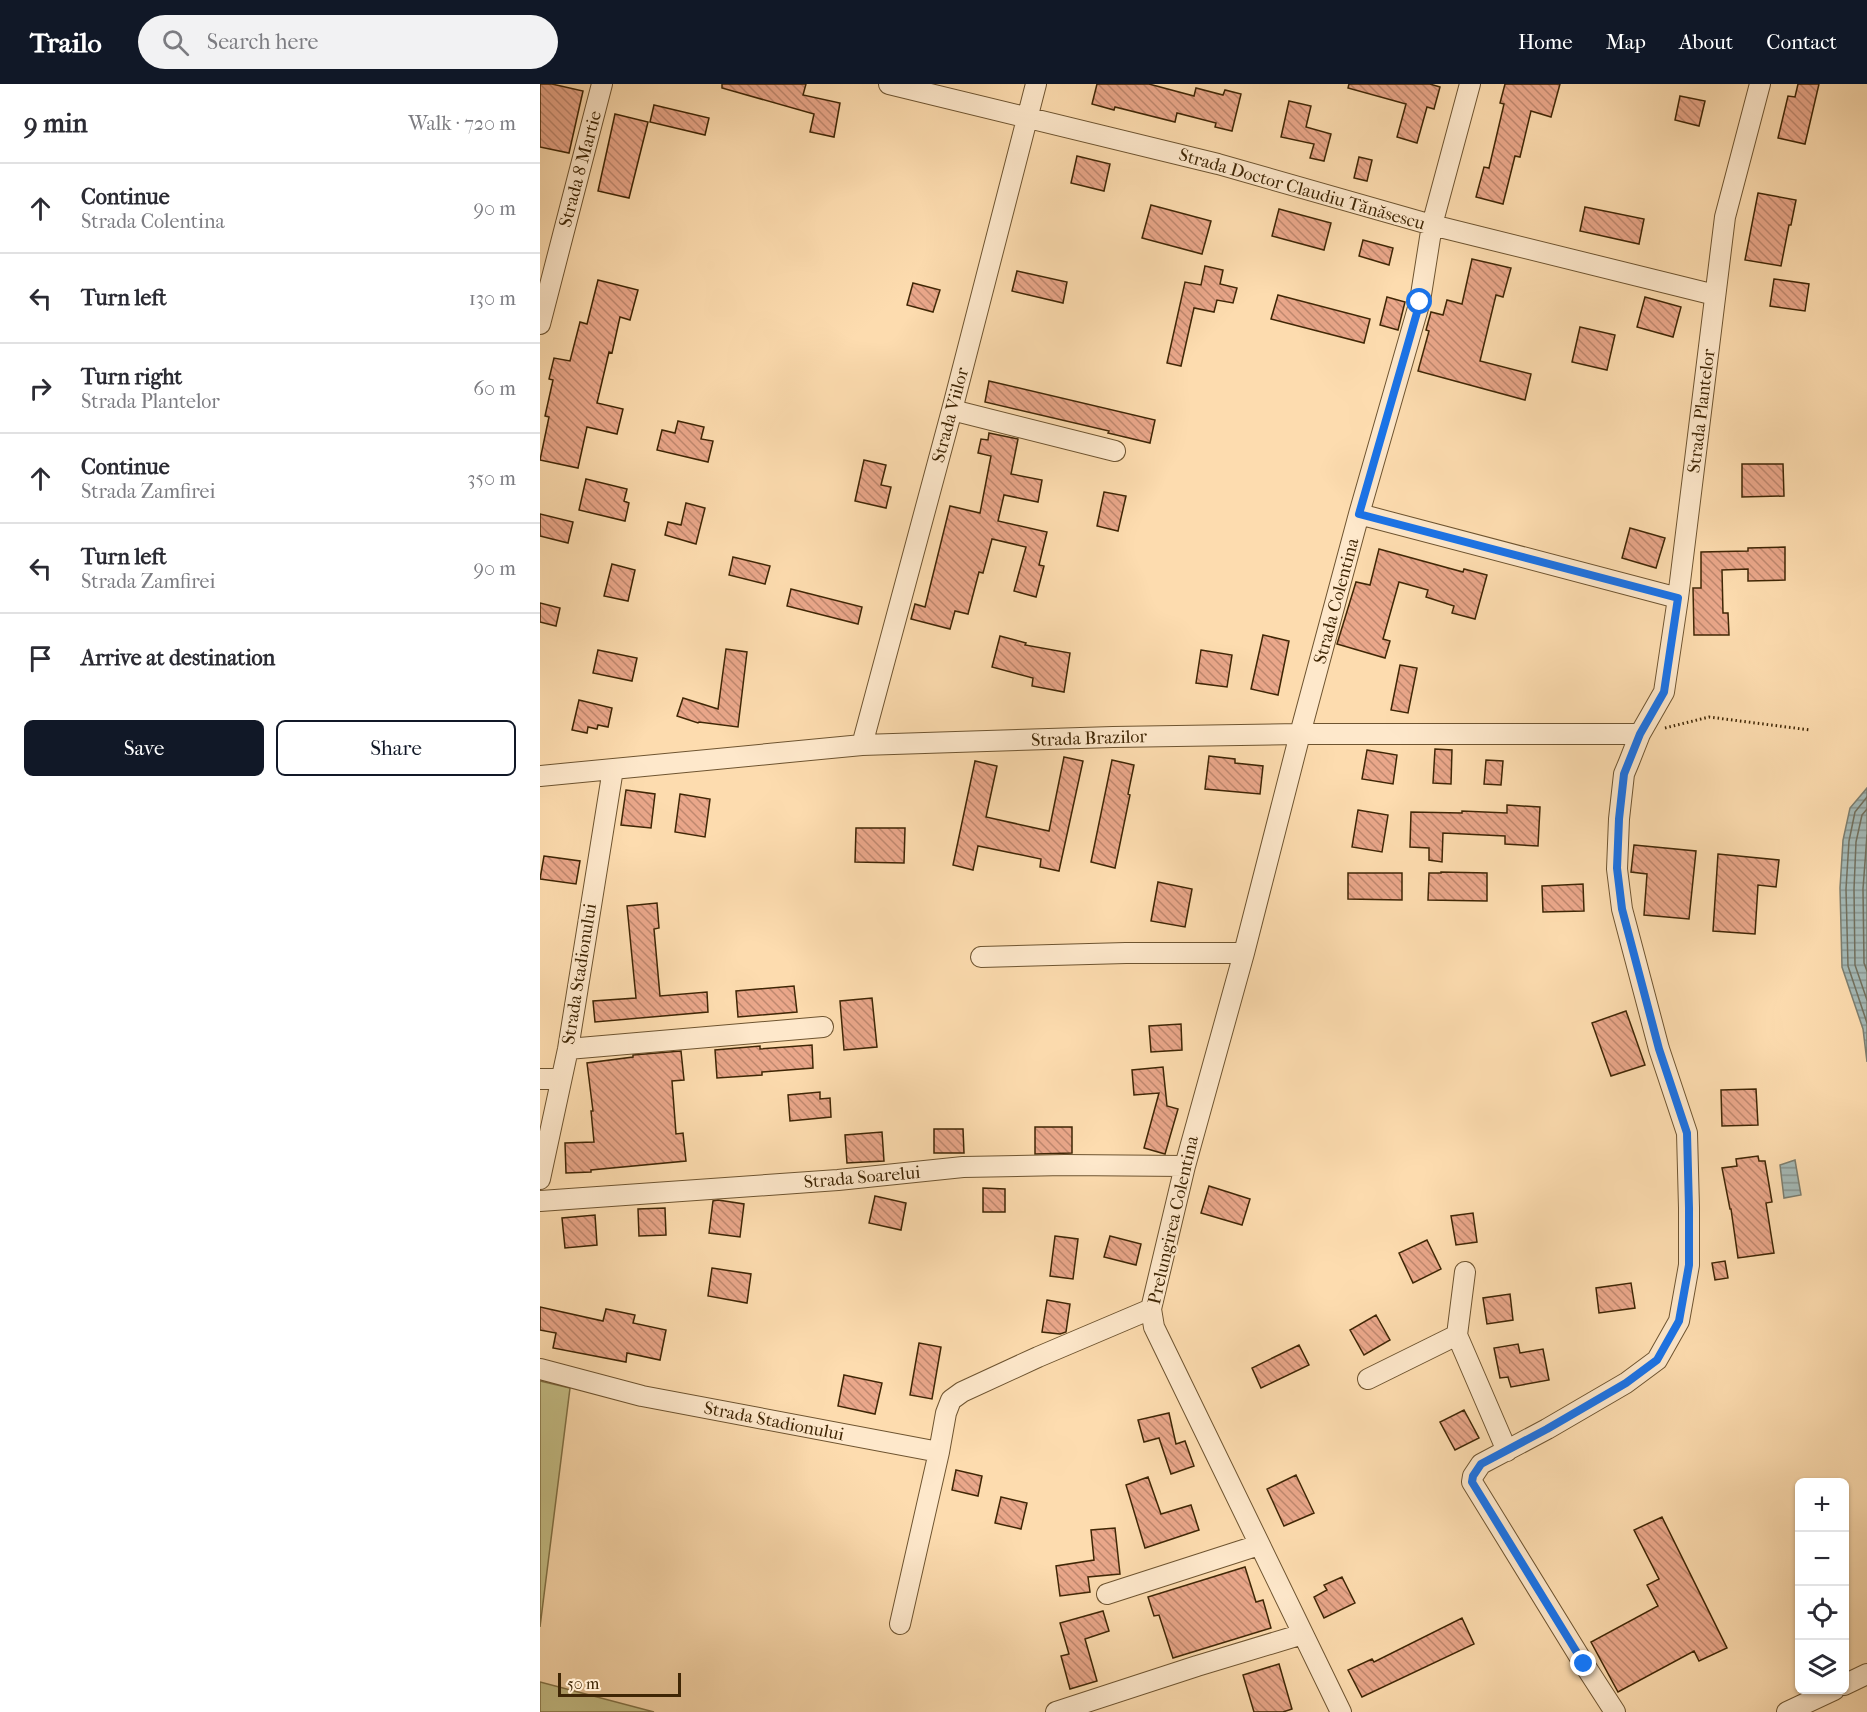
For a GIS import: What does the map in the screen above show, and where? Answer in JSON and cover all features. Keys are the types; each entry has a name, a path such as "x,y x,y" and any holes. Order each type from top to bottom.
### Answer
{"street":[{"name":"Strada 8 Martie","path":"540,324 602,84"},
{"name":"Strada Doctor Claudiu Tănăsescu","path":"889,84 1218,164 1432,225 1715,296"},
{"name":"Strada Viilor","path":"862,745 1036,84"},
{"name":"Strada Colentina","path":"1300,734 1359,514 1420,302 1432,225 1468,84"},
{"name":"Strada Plantelor","path":"1616,1712 1472,1482 1481,1464 1626,1383 1657,1360 1679,1321 1689,1265 1687,1133 1659,1049 1622,909 1617,868 1619,819 1624,774 1640,734 1664,692 1678,598 1725,217 1760,84"},
{"path":"952,410 1115,451"},
{"path":"1359,514 1678,598"},
{"name":"Strada Brazilor","path":"540,776 862,745 1300,734 1640,734"},
{"name":"Prelungirea Colentina","path":"1300,734 1244,953 1185,1166 1150,1309 1154,1327 1341,1712"},
{"name":"Strada Stadionului","path":"540,1179 568,1049 613,769"},
{"path":"981,957 1244,953"},
{"path":"568,1049 823,1027"},
{"path":"540,1079 561,1080"},
{"name":"Strada Soarelui","path":"540,1201 838,1180 963,1167 1185,1166"},
{"path":"1465,1272 1457,1335 1507,1451"},
{"path":"900,1624 946,1413 951,1400 962,1392 1038,1357 1150,1309"},
{"path":"1368,1379 1457,1335"},
{"name":"Strada Stadionului","path":"540,1369 642,1396 939,1452"},
{"path":"1107,1594 1259,1545"},
{"path":"1056,1712 1303,1634"},
{"path":"1849,1683 1867,1674"},
{"path":"1787,1712 1824,1694"}],"path":[{"path":"1640,734 1709,717 1810,730"}],"shaded area":[{"path":"540,1381 570,1388 540,1627"},
{"path":"540,1682 654,1712 540,1712"}],"water":[{"path":"1867,788 1867,1062 1863,1029 1842,967 1840,888 1843,840 1850,808"},
{"path":"1795,1160 1801,1195 1784,1198 1780,1165"}],"building":[{"path":"540,84 552,84 583,91 569,153 540,147"},
{"path":"722,84 806,84 803,95 840,103 834,137 810,132 814,114 722,88"},
{"path":"1097,84 1149,84 1194,96 1196,88 1223,95 1225,90 1241,94 1232,131 1215,127 1216,123 1177,113 1175,122 1115,107 1114,110 1092,104"},
{"path":"1349,84 1430,84 1440,87 1434,109 1427,107 1417,143 1397,137 1406,104 1348,88"},
{"path":"1505,84 1560,84 1551,117 1531,111 1520,157 1515,156 1503,204 1476,197 1484,167 1489,168 1504,104 1500,103"},
{"path":"1798,84 1819,84 1805,144 1778,138 1788,96 1795,97"},
{"path":"1680,96 1705,101 1699,126 1675,120"},
{"path":"1289,101 1311,106 1306,127 1331,134 1324,161 1310,158 1314,144 1281,137"},
{"path":"654,105 709,118 705,135 650,122"},
{"path":"615,114 648,122 629,198 598,191"},
{"path":"1077,156 1110,164 1104,191 1071,183"},
{"path":"1359,157 1372,160 1367,181 1354,178"},
{"path":"1758,193 1796,200 1781,266 1745,260"},
{"path":"1151,205 1211,221 1202,254 1142,238"},
{"path":"1585,207 1644,219 1639,244 1580,231"},
{"path":"1279,209 1331,223 1324,250 1272,236"},
{"path":"1363,240 1393,248 1389,265 1359,256"},
{"path":"1472,259 1511,268 1503,297 1496,295 1480,361 1531,374 1525,400 1418,371 1429,331 1426,330 1431,312 1443,315 1447,300 1462,304"},
{"path":"1205,266 1223,270 1220,284 1237,288 1233,303 1217,300 1214,312 1194,308 1181,366 1167,363 1185,282 1201,285"},
{"path":"1017,271 1067,282 1063,303 1012,291"},
{"path":"1774,279 1809,284 1805,311 1770,306"},
{"path":"598,280 638,290 630,320 620,317 597,403 623,409 617,434 587,427 578,468 540,460 549,417 545,416 553,380 549,379 554,358 570,361 580,322 587,324"},
{"path":"913,283 940,290 933,312 907,305"},
{"path":"1278,295 1370,319 1364,343 1271,319"},
{"path":"1387,297 1405,302 1398,330 1380,325"},
{"path":"1645,297 1681,307 1673,337 1637,327"},
{"path":"1580,327 1615,335 1607,370 1572,362"},
{"path":"989,381 1155,420 1150,443 985,402"},
{"path":"678,421 704,427 701,439 713,441 708,462 657,450 662,430 675,433"},
{"path":"989,433 1018,439 1011,474 1042,480 1038,502 1004,495 998,521 1047,532 1039,565 1044,566 1036,597 1014,591 1026,547 992,539 983,573 979,572 968,614 955,611 950,629 911,619 915,604 925,607 950,506 980,513 991,456 978,453 981,439 988,440"},
{"path":"864,460 886,465 881,485 891,487 886,508 855,501"},
{"path":"1742,464 1783,464 1784,496 1742,497"},
{"path":"586,479 627,489 624,501 629,503 625,521 579,510"},
{"path":"1104,492 1126,496 1118,531 1097,526"},
{"path":"686,503 705,508 696,544 665,535 668,522 681,525"},
{"path":"540,514 573,522 568,543 540,536"},
{"path":"1630,528 1665,538 1656,568 1622,558"},
{"path":"1785,547 1785,580 1748,581 1748,569 1722,570 1723,613 1728,613 1729,635 1694,635 1693,588 1701,588 1701,552"},
{"path":"1379,549 1463,572 1464,569 1487,575 1475,619 1452,613 1454,606 1426,597 1428,590 1399,582 1383,639 1390,641 1385,658 1337,644 1356,582 1370,585"},
{"path":"733,557 770,566 765,584 729,575"},
{"path":"612,564 635,570 628,601 604,596"},
{"path":"791,589 862,607 858,624 787,606"},
{"path":"540,603 560,608 556,626 540,622"},
{"path":"1263,635 1289,641 1278,695 1251,689"},
{"path":"1000,636 1026,643 1025,645 1070,653 1064,692 1032,686 1033,678 992,667"},
{"path":"726,649 747,652 738,727 698,723 677,716 683,698 718,709"},
{"path":"598,650 637,658 632,681 593,673"},
{"path":"1201,650 1232,655 1227,687 1196,683"},
{"path":"1400,665 1417,668 1408,713 1391,710"},
{"path":"579,700 612,708 608,727 598,725 597,729 588,727 587,733 572,730"},
{"path":"1435,749 1452,750 1451,784 1433,783"},
{"path":"1367,750 1397,755 1393,784 1362,779"},
{"path":"1209,756 1235,759 1235,763 1263,766 1260,794 1205,789"},
{"path":"1064,757 1083,761 1059,871 1040,867 1041,859 978,846 973,870 953,865 975,761 997,766 986,817 1049,831"},
{"path":"1112,760 1134,765 1115,868 1091,862"},
{"path":"1486,760 1503,761 1501,785 1484,784"},
{"path":"626,790 655,794 651,828 621,825"},
{"path":"680,794 710,799 705,837 675,832"},
{"path":"1507,805 1540,807 1538,846 1505,844 1505,836 1443,833 1442,862 1429,860 1429,848 1410,847 1411,812 1507,813"},
{"path":"1358,810 1388,815 1382,852 1352,847"},
{"path":"856,828 905,828 904,863 855,862"},
{"path":"1634,845 1696,851 1689,919 1644,915 1647,874 1631,872"},
{"path":"1718,854 1779,860 1776,887 1758,885 1755,934 1713,931"},
{"path":"544,856 580,861 576,884 540,879"},
{"path":"1348,873 1402,873 1402,900 1348,899"},
{"path":"1429,873 1487,873 1487,901 1428,900"},
{"path":"1158,882 1192,889 1185,927 1151,921"},
{"path":"1583,884 1584,911 1543,912 1542,886"},
{"path":"657,903 659,928 654,929 660,996 707,992 708,1012 595,1022 593,1001 636,998 627,906"},
{"path":"794,986 797,1012 738,1017 736,991"},
{"path":"872,998 877,1047 844,1050 840,1001"},
{"path":"1626,1011 1645,1065 1611,1076 1592,1023"},
{"path":"1181,1024 1182,1050 1151,1052 1149,1026"},
{"path":"812,1045 813,1068 717,1078 715,1050"},
{"path":"681,1051 684,1080 672,1081 676,1134 683,1133 686,1161 566,1173 565,1143 594,1142 587,1063 633,1057 633,1055"},
{"path":"1163,1067 1167,1106 1178,1109 1165,1154 1144,1148 1159,1093 1134,1095 1132,1070"},
{"path":"1756,1089 1758,1125 1722,1126 1721,1090"},
{"path":"820,1092 820,1099 830,1098 831,1117 790,1121 788,1095"},
{"path":"1035,1127 1072,1127 1072,1153 1035,1154"},
{"path":"934,1129 963,1129 964,1153 934,1153"},
{"path":"882,1132 884,1161 847,1163 845,1135"},
{"path":"1758,1156 1759,1161 1765,1161 1772,1202 1766,1203 1774,1253 1738,1258 1722,1168 1737,1166 1736,1159"},
{"path":"1209,1186 1250,1199 1242,1225 1201,1213"},
{"path":"983,1188 1005,1189 1005,1212 983,1212"},
{"path":"875,1196 906,1203 901,1230 869,1223"},
{"path":"713,1201 744,1204 740,1237 709,1233"},
{"path":"665,1208 666,1235 639,1236 638,1209"},
{"path":"1473,1213 1477,1242 1456,1245 1451,1216"},
{"path":"595,1215 597,1245 565,1248 562,1218"},
{"path":"1055,1236 1078,1239 1073,1279 1050,1276"},
{"path":"1110,1236 1141,1244 1136,1265 1104,1257"},
{"path":"1427,1240 1441,1269 1413,1283 1399,1253"},
{"path":"1725,1261 1728,1278 1715,1280 1712,1263"},
{"path":"712,1268 751,1274 747,1303 708,1296"},
{"path":"1631,1283 1635,1308 1599,1313 1596,1288"},
{"path":"1510,1294 1513,1320 1487,1324 1483,1298"},
{"path":"1047,1300 1070,1304 1066,1332 1060,1334 1042,1332"},
{"path":"540,1307 603,1321 606,1309 635,1315 633,1323 666,1330 660,1360 627,1353 626,1362 553,1348 556,1333 540,1330"},
{"path":"1376,1315 1390,1340 1364,1355 1350,1330"},
{"path":"919,1343 941,1347 932,1399 910,1395"},
{"path":"1518,1344 1520,1353 1543,1349 1549,1380 1511,1387 1508,1377 1500,1378 1494,1348"},
{"path":"1299,1345 1309,1365 1261,1388 1252,1368"},
{"path":"844,1375 882,1383 875,1414 838,1406"},
{"path":"1464,1410 1479,1438 1455,1450 1440,1422"},
{"path":"1169,1413 1176,1444 1185,1441 1194,1466 1171,1474 1159,1438 1144,1442 1138,1420"},
{"path":"956,1470 982,1476 978,1496 952,1490"},
{"path":"1296,1475 1314,1513 1284,1526 1267,1489"},
{"path":"1148,1477 1161,1514 1191,1505 1199,1530 1145,1548 1126,1485"},
{"path":"1001,1497 1027,1503 1021,1529 995,1523"},
{"path":"1662,1517 1727,1648 1699,1661 1694,1651 1618,1692 1591,1642 1658,1606 1647,1585 1659,1579 1634,1530"},
{"path":"1115,1528 1120,1574 1088,1577 1090,1592 1060,1596 1056,1566 1094,1560 1091,1530"},
{"path":"1245,1567 1256,1602 1263,1600 1271,1628 1173,1658 1159,1615 1154,1616 1148,1597"},
{"path":"1342,1577 1355,1603 1324,1618 1314,1597 1327,1590 1324,1585"},
{"path":"1103,1611 1109,1631 1085,1639 1097,1681 1070,1689 1061,1656 1069,1654 1060,1623"},
{"path":"1462,1618 1474,1644 1362,1697 1348,1670 1372,1659 1374,1662"},
{"path":"1279,1664 1292,1709 1283,1712 1254,1712 1243,1675"}],"route":[{"path":"1420,302 1359,514 1678,598 1664,692 1640,734 1624,774 1617,868 1622,909 1659,1049 1687,1133 1689,1265 1679,1321 1657,1360 1626,1383 1481,1464 1472,1482 1584,1664"}]}
